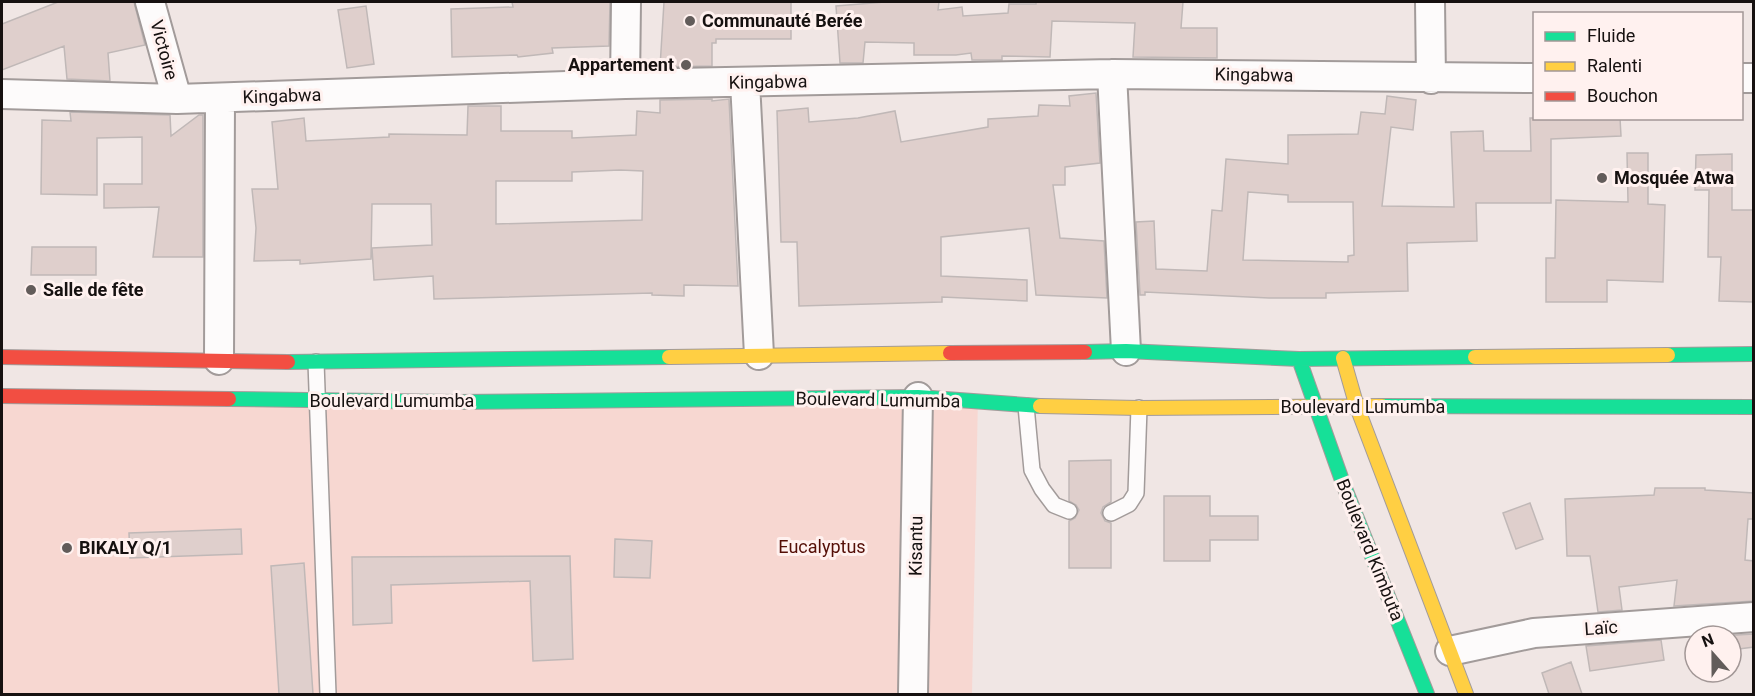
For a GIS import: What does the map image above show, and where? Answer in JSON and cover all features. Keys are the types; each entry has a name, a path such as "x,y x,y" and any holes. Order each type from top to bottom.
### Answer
{"main road":[{"path":"2,357 316,362 1126,351 1299,359 1754,354"},
{"name":"Boulevard Kimbuta","path":"1343,358 1357,407 1466,694"},
{"name":"Boulevard Kimbuta","path":"1299,359 1314,406 1427,694"},
{"name":"Boulevard Lumumba","path":"2,396 469,402 918,398 1026,406 1139,408 1754,407"}],"street":[{"name":"Victoire","path":"150,2 177,99"},
{"path":"625,84 626,2"},
{"path":"1430,2 1431,79"},
{"name":"Kingabwa","path":"2,94 177,99 625,84 1112,74 1431,79 1533,78"},
{"path":"1112,74 1126,351"},
{"path":"745,82 759,355"},
{"path":"219,360 220,98"},
{"name":"Kisantu","path":"914,694 918,398"},
{"name":"Laïc","path":"1450,651 1534,633 1754,617"}],"lane":[{"path":"316,362 328,694"},
{"path":"1026,406 1032,470 1054,505 1070,511"},
{"path":"1111,513 1130,504 1136,493 1139,408"}],"green space":[{"name":"Eucalyptus","path":"2,396 978,397 972,694 2,694"}],"building":[{"path":"58,2 134,2 145,45 108,53 110,81 67,79 64,46 2,70 2,24"},
{"path":"512,2 610,2 609,46 552,48 553,53 518,57 517,55 452,57 451,9 513,7"},
{"path":"664,2 791,2 791,39 716,39 716,43 712,43 712,66 660,67"},
{"path":"885,2 939,2 938,10 962,7 963,16 1008,13 1009,4 1036,4 1036,2 1183,2 1181,28 1217,28 1217,58 1133,57 1135,23 1052,21 1050,57 1002,56 1002,60 972,60 971,53 914,55 914,43 865,42 863,63 840,63 836,6"},
{"path":"366,6 374,64 347,68 338,10"},
{"path":"1096,93 1100,163 1065,167 1065,185 1053,185 1060,238 1104,241 1107,298 1036,295 1029,228 941,237 941,276 1027,280 1027,301 942,297 942,302 799,306 797,242 781,242 777,111 808,108 809,122 858,118 895,111 901,142 988,127 988,119 1038,116 1039,105 1070,106 1069,96"},
{"path":"1387,96 1416,100 1413,130 1391,127 1382,206 1454,207 1451,132 1483,131 1484,151 1531,151 1530,118 1533,120 1620,120 1621,136 1551,139 1551,203 1476,203 1477,241 1407,243 1408,291 1326,293 1326,298 1269,298 1145,292 1145,295 1140,295 1136,222 1154,221 1156,269 1207,271 1212,210 1222,211 1226,159 1288,164 1288,135 1358,134 1361,112 1385,114","holes":["1248,192 1288,195 1288,202 1353,202 1354,255 1348,256 1348,262 1243,260"]},
{"path":"729,99 738,286 684,285 684,296 652,295 652,293 434,299 433,276 374,280 372,248 432,245 431,204 372,204 371,259 300,264 300,260 254,261 256,228 252,189 278,189 272,122 304,118 306,141 389,137 389,134 467,135 468,106 501,106 501,131 572,131 572,138 636,135 637,111 660,113 660,100","holes":["643,171 642,220 496,224 496,181 572,181 572,172"]},
{"path":"70,112 170,115 171,136 199,115 203,115 203,257 153,257 159,207 104,208 104,184 142,184 142,137 97,138 97,195 41,194 42,120 71,121"},
{"path":"1627,153 1648,153 1648,204 1665,205 1663,282 1607,280 1607,302 1546,302 1546,258 1555,258 1556,200 1628,202"},
{"path":"1732,154 1732,210 1754,210 1754,302 1719,301 1721,257 1708,257 1709,190 1695,190 1696,155"},
{"path":"32,247 96,247 96,275 31,275"},
{"path":"1111,460 1111,502 1103,507 1101,513 1105,521 1111,523 1111,568 1069,568 1069,521 1075,518 1079,510 1069,501 1069,461"},
{"path":"1655,488 1705,488 1705,490 1754,493 1753,519 1748,519 1745,560 1754,561 1754,601 1674,606 1677,580 1619,587 1622,610 1598,612 1590,556 1567,556 1565,499 1654,495"},
{"path":"1164,496 1210,496 1210,516 1258,516 1258,540 1210,540 1210,561 1164,561"},
{"path":"1530,503 1543,539 1516,549 1503,513"},
{"path":"241,529 242,554 130,558 129,533"},
{"path":"615,539 652,541 650,578 614,577"},
{"path":"570,556 573,659 533,661 530,581 391,585 392,623 353,625 352,557"},
{"path":"304,563 313,694 279,694 271,566"},
{"path":"1754,634 1754,647 1743,648 1743,635"},
{"path":"1661,640 1664,660 1590,671 1586,646"},
{"path":"1571,662 1582,694 1549,694 1542,673"}],"traffic: fast":[{"path":"1085,352 1126,351 1299,359 1475,357"},
{"path":"1668,355 1754,354"},
{"path":"288,362 669,357"},
{"path":"1299,359 1344,486 1427,694"},
{"path":"229,399 457,402 918,397 1040,406"},
{"path":"1382,406 1754,407"}],"traffic: slow":[{"path":"669,357 950,353"},
{"path":"1475,357 1668,355"},
{"path":"1343,358 1357,407 1466,694"},
{"path":"1040,406 1139,408 1382,406"}],"traffic: jam":[{"path":"950,353 1085,352"},
{"path":"2,357 288,362"},
{"path":"2,396 229,399"}],"place":[{"name":"Communauté Berée","path":"690,21"},
{"name":"Appartement","path":"686,65"},
{"name":"Mosquée Atwa","path":"1602,178"},
{"name":"Salle de fête","path":"31,290"},
{"name":"BIKALY Q/1","path":"67,548"}]}
